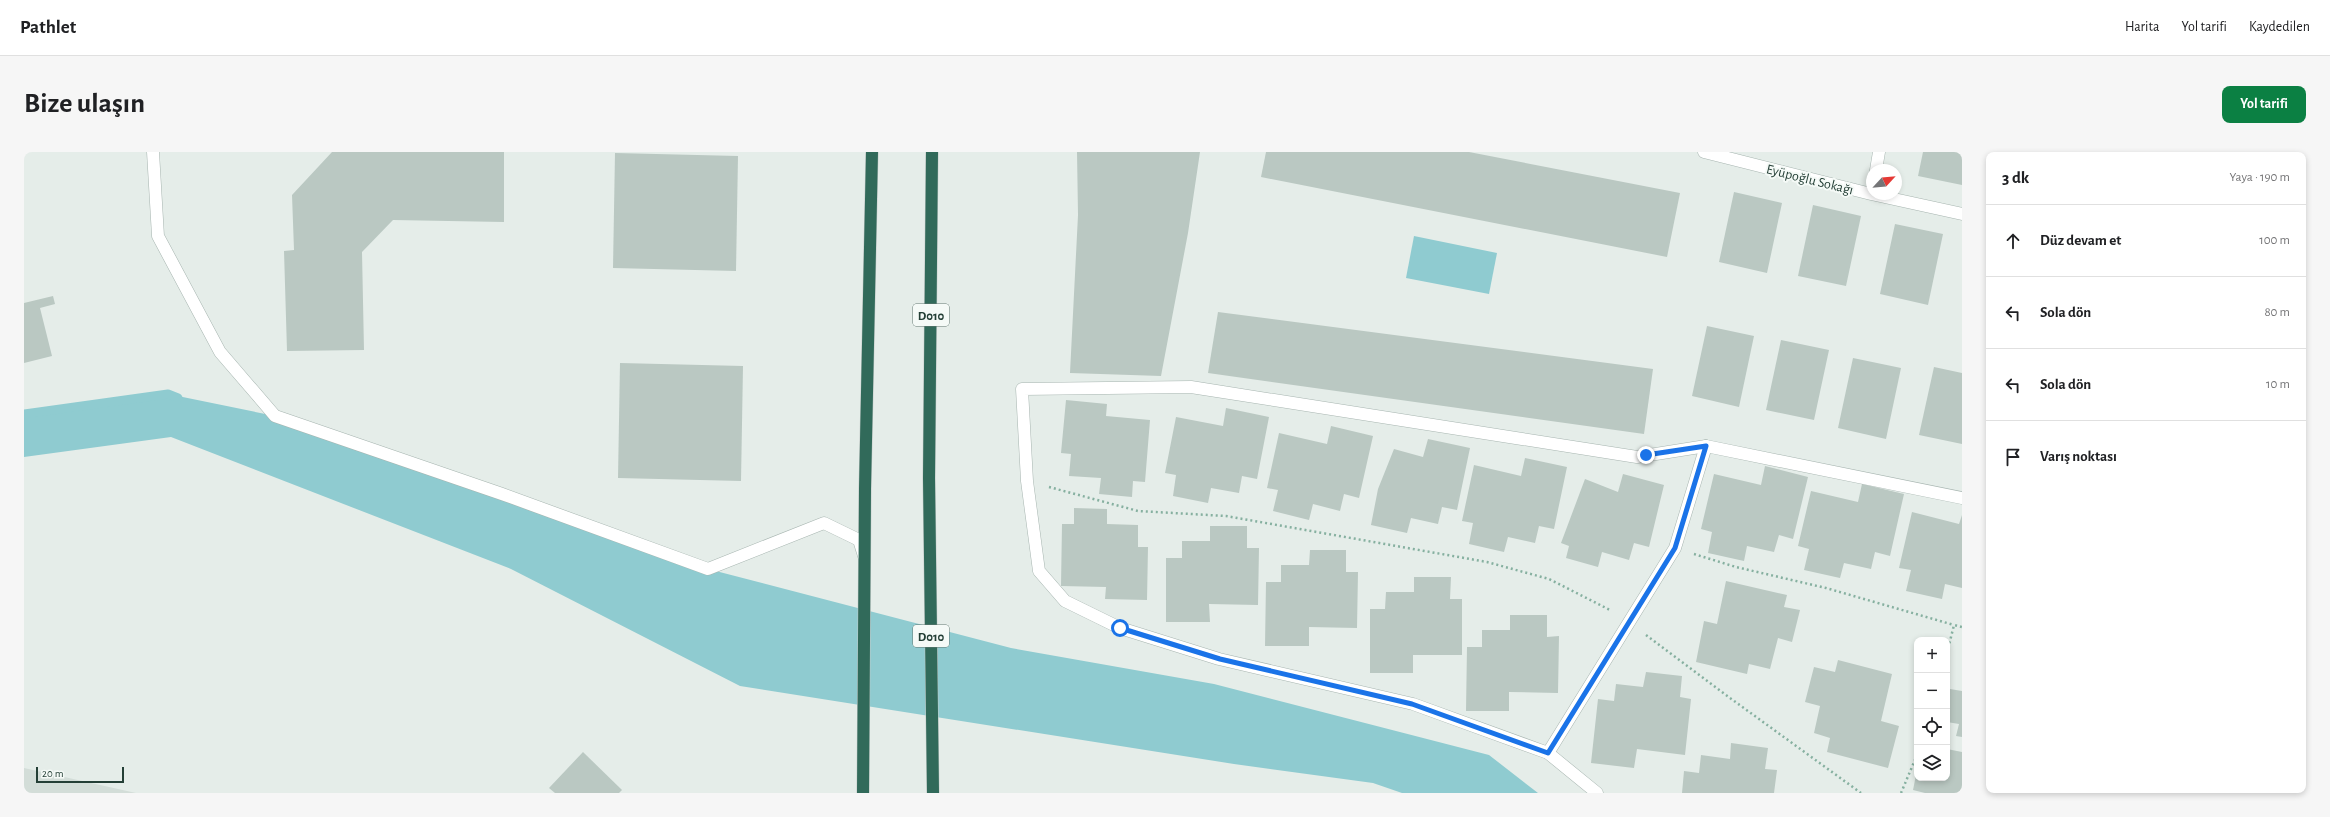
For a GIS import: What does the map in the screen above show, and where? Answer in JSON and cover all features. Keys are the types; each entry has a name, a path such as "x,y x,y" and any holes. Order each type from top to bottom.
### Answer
{"highway":[{"path":"863,793 865,489 872,152"},
{"path":"932,158 936,152"},
{"name":"D010","path":"932,158 929,478 933,793"}],"street":[{"path":"154,152 158,236 220,352 275,416 509,496 708,569 824,523 859,540 865,559"},
{"name":"Eyüpoğlu Sokağı","path":"1704,152 1866,190"},
{"path":"1877,164 1879,152"},
{"name":"Eyüpoğlu Sokağı","path":"1902,199 1962,214"},
{"path":"1597,793 1548,753 1412,704 1220,659 1120,628 1065,601 1039,571 1027,481 1022,389 1191,387 1637,457 1706,446 1962,498"},
{"path":"1548,753 1675,548 1706,446"}],"path":[{"path":"1027,481 1138,511 1226,516 1487,562 1549,579 1592,599 1629,622 1730,698 1861,793"},
{"path":"1675,548 1736,567 1826,588 1962,627"},
{"path":"1950,641 1954,625"},
{"path":"1901,793 1914,762"}],"shaded area":[{"path":"24,768 136,793 24,793"}],"water":[{"path":"1414,236 1497,253 1489,294 1406,278"},
{"path":"168,394 275,416 708,569 1011,648 1214,684 1489,755 1538,793 1402,793 1373,783 1234,764 740,686 511,569 171,437 24,457 24,414"}],"building":[{"path":"332,152 504,152 504,222 393,220 362,252 364,350 287,351 284,251 294,250 292,195"},
{"path":"1077,152 1200,152 1188,233 1161,376 1070,373 1078,215"},
{"path":"1266,152 1469,152 1680,193 1667,257 1261,177"},
{"path":"1923,152 1962,152 1962,185 1918,176"},
{"path":"615,153 738,156 736,271 613,268"},
{"path":"1734,192 1782,203 1767,273 1719,262"},
{"path":"1813,205 1861,216 1846,286 1798,276"},
{"path":"1895,224 1943,234 1928,305 1880,294"},
{"path":"53,296 55,304 40,308 52,356 24,363 24,303"},
{"path":"1218,312 1653,369 1644,434 1208,373"},
{"path":"1707,326 1754,336 1739,407 1692,396"},
{"path":"1781,340 1829,350 1814,420 1766,410"},
{"path":"1853,358 1901,368 1886,439 1838,428"},
{"path":"620,363 743,366 741,481 618,478"},
{"path":"1934,367 1962,373 1962,444 1919,435"},
{"path":"1066,400 1107,404 1106,416 1150,420 1145,482 1133,481 1132,497 1099,494 1101,478 1069,476 1071,454 1061,453"},
{"path":"1226,408 1269,417 1257,479 1242,476 1239,493 1211,488 1208,503 1173,496 1176,475 1165,473 1176,417 1223,426"},
{"path":"1331,426 1373,436 1359,498 1344,494 1340,511 1313,504 1309,520 1273,511 1278,490 1267,488 1279,433 1327,444"},
{"path":"1428,439 1470,448 1457,510 1442,507 1438,524 1411,518 1407,533 1371,525 1378,489 1394,449 1423,457"},
{"path":"1525,458 1567,467 1554,529 1539,526 1535,543 1508,537 1504,552 1469,544 1473,523 1462,521 1474,465 1521,476"},
{"path":"1765,466 1808,477 1793,539 1779,535 1774,552 1747,546 1744,561 1708,553 1712,532 1701,529 1714,474 1761,485"},
{"path":"1623,474 1664,485 1649,547 1634,543 1629,560 1602,552 1598,567 1566,558 1569,546 1561,543 1585,479 1618,492"},
{"path":"1862,484 1904,494 1890,556 1875,552 1871,569 1844,563 1840,578 1804,570 1809,549 1798,546 1811,491 1858,502"},
{"path":"1074,508 1107,509 1107,524 1138,525 1138,547 1148,547 1147,600 1105,599 1106,587 1061,586 1062,524 1074,524"},
{"path":"1912,512 1959,524 1962,515 1962,588 1945,584 1942,599 1906,591 1911,570 1899,568"},
{"path":"1210,526 1247,526 1247,548 1259,548 1258,605 1209,604 1210,622 1166,622 1166,558 1182,558 1182,541 1210,541"},
{"path":"1310,550 1346,550 1346,572 1358,572 1357,628 1309,627 1309,646 1265,646 1266,582 1281,582 1281,565 1309,565"},
{"path":"1414,577 1451,577 1450,599 1462,599 1462,655 1413,655 1413,673 1370,673 1370,609 1385,609 1386,592 1414,592"},
{"path":"1726,581 1787,595 1784,607 1800,610 1792,642 1778,638 1770,669 1749,664 1747,674 1696,662 1704,621 1717,624"},
{"path":"1510,615 1547,615 1547,637 1559,636 1558,693 1509,692 1509,711 1466,711 1467,647 1482,647 1482,630 1510,630"},
{"path":"1838,660 1892,674 1881,721 1899,726 1888,768 1827,752 1830,738 1814,733 1820,706 1805,702 1814,667 1835,672"},
{"path":"1646,672 1682,676 1680,697 1691,699 1685,755 1637,749 1634,768 1591,763 1598,699 1614,701 1616,684 1643,687"},
{"path":"1950,689 1962,691 1962,737 1956,736 1959,724 1950,722"},
{"path":"1731,743 1768,748 1765,769 1777,770 1774,793 1682,793 1684,771 1699,773 1701,755 1730,759"},
{"path":"1950,750 1962,752 1962,793 1925,793 1913,790 1915,781 1950,781"},
{"path":"583,752 622,790 619,793 555,793 549,788"}],"waterway":[{"path":"24,414 168,394 178,398"}],"route":[{"path":"1120,628 1220,659 1412,704 1548,753 1675,548 1706,446 1646,455"}]}
